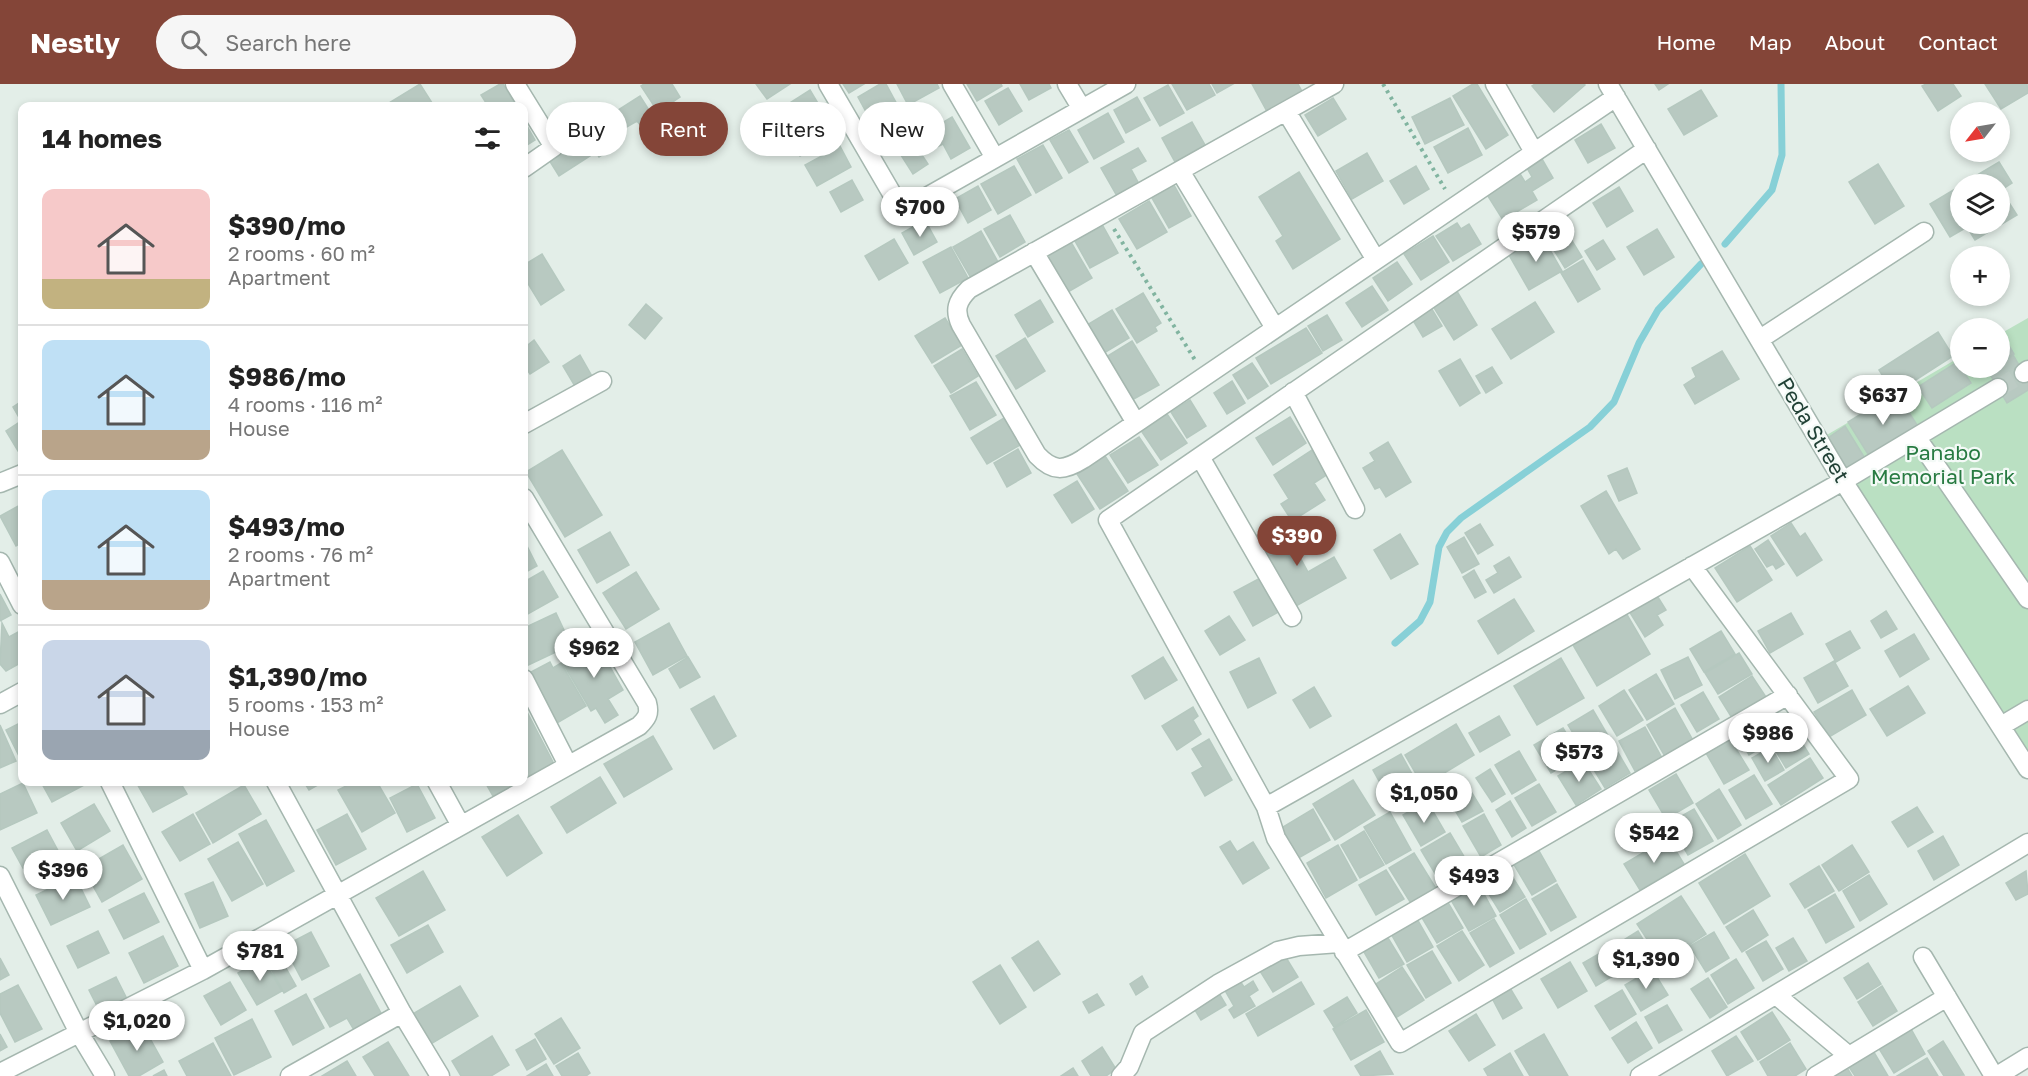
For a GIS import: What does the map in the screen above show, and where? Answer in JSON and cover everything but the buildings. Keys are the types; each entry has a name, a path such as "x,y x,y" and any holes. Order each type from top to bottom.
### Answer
{"street":[{"path":"515,84 526,102"},
{"path":"828,84 902,211 1126,84"},
{"path":"952,84 995,158"},
{"path":"1068,84 1082,109"},
{"path":"1334,84 969,289 957,304 956,315 1037,455 1047,465 1059,470 1071,467 1534,152 1612,91"},
{"path":"1495,84 1534,152"},
{"name":"Peda Street","path":"1612,91 1843,481 2026,762"},
{"path":"528,105 554,147 528,165"},
{"path":"1286,111 1376,260"},
{"path":"1647,148 1108,520 1266,807 1276,838 1400,1043 1849,779 1692,566"},
{"path":"1180,171 1275,328"},
{"path":"1760,339 1924,232"},
{"path":"1034,252 1136,423"},
{"path":"528,422 602,381"},
{"path":"1266,807 1843,481 1998,388"},
{"path":"1293,392 1355,509"},
{"path":"1917,438 2028,599"},
{"path":"1200,457 1292,617"},
{"path":"0,483 18,476"},
{"path":"0,1072 203,970 460,824 639,726 649,712 647,703 528,505"},
{"path":"0,562 18,597"},
{"path":"528,688 568,765"},
{"path":"0,704 18,694"},
{"path":"1120,1076 1129,1067 1143,1033 1218,984 1278,951 1299,946 1341,947 1788,695"},
{"path":"2001,726 2028,710"},
{"path":"113,786 203,970"},
{"path":"278,786 402,1013 441,1076"},
{"path":"439,786 460,824"},
{"path":"1640,1076 2028,843"},
{"path":"0,876 8,911 105,1076"},
{"path":"1923,957 1996,1076 2028,1057"},
{"path":"1776,995 1849,1056"},
{"path":"1816,1076 1947,997"},
{"path":"290,1076 402,1013"}],"path":[{"path":"1383,84 1455,206"},
{"path":"1105,213 1205,376"}],"green space":[{"name":"Panabo Memorial Park","path":"2028,318 2028,756 1825,436 1950,363 1950,378 2010,378 2010,328"}],"waterway":[{"path":"1725,244 1772,190 1782,155 1781,84"},
{"path":"1395,643 1420,621 1430,602 1439,547 1447,532 1461,518 1590,427 1614,402 1639,343 1658,310 1701,264"}],"tunnel":[{"path":"1998,388 2024,373"}]}
